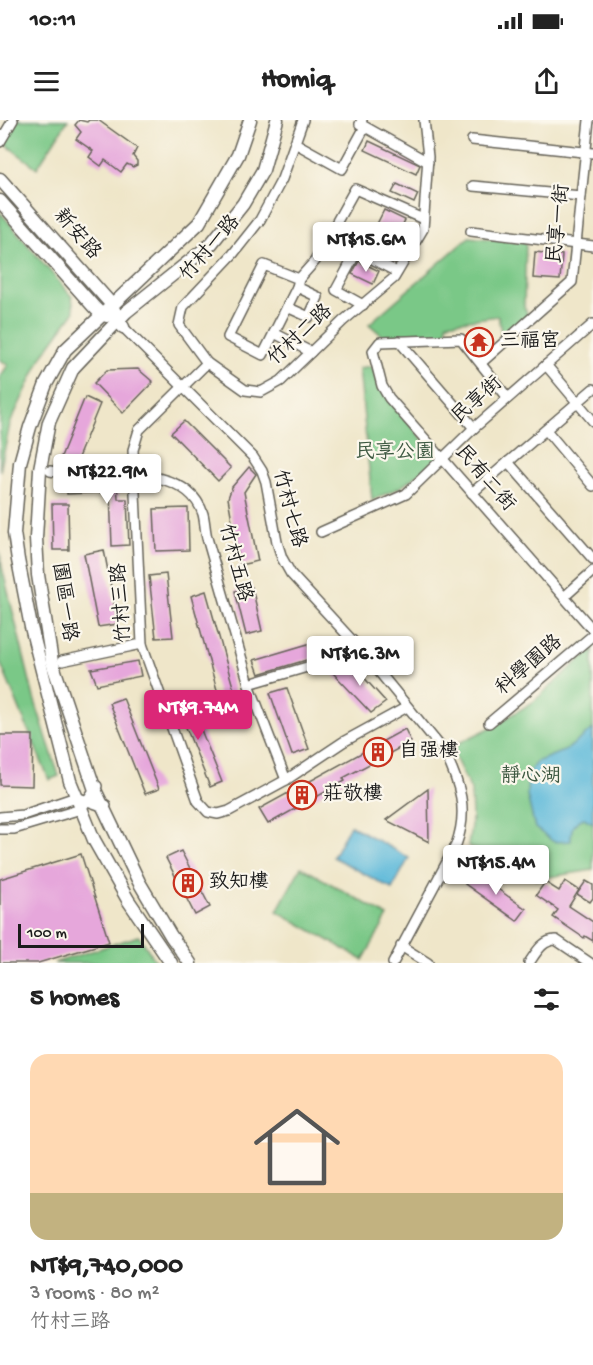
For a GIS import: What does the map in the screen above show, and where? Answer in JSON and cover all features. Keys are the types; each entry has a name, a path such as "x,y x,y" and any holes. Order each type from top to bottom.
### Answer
{"street":[{"path":"0,130 7,120"},
{"path":"0,142 13,120"},
{"name":"園區一路","path":"190,963 139,882 105,805 87,796 70,781 31,627 14,533 20,463 30,427 46,384 65,350 199,223 238,155 250,120"},
{"name":"園區一路","path":"171,963 128,900 94,840 87,796 52,662 38,575 36,538 40,469 49,422 73,368 211,244 243,204 263,170 277,120"},
{"name":"竹村一路","path":"207,363 179,325 183,307 260,220 282,179 303,120"},
{"name":"竹村二路","path":"207,363 245,390 261,392 281,381 394,278 423,229 428,162 424,120"},
{"name":"民享一街","path":"481,363 573,282 581,196 589,152 589,120"},
{"path":"295,142 342,169 364,124 428,162"},
{"path":"472,140 589,152"},
{"name":"新安路","path":"0,179 112,305 120,324"},
{"path":"473,186 581,196"},
{"path":"287,307 309,317 318,297 298,283 264,265 228,337 263,355 298,283 315,261 355,189 423,219"},
{"name":"新安路","path":"0,201 101,314 120,324"},
{"path":"471,231 593,246"},
{"path":"327,240 355,255"},
{"path":"363,305 336,290 357,250 397,272"},
{"name":"竹村七路","path":"120,324 253,457 262,471 277,542 282,558 291,574 362,651 444,751 458,784 463,818 462,829 456,845 393,963"},
{"name":"民享街","path":"321,532 406,494 474,428 593,324"},
{"path":"274,333 311,352"},
{"path":"399,341 461,339 508,398"},
{"path":"399,341 474,428"},
{"name":"民有二街","path":"399,341 380,342 373,351 382,386 389,398 593,630"},
{"path":"183,387 207,363"},
{"path":"546,365 593,421"},
{"name":"竹村三路","path":"183,387 139,430 133,450 142,644 198,801 208,812 218,814 229,811 286,780 343,742 407,707"},
{"path":"472,493 593,389"},
{"path":"546,430 593,486"},
{"path":"508,462 593,559"},
{"name":"竹村五路","path":"50,471 135,473 177,485 190,495 202,513 249,684 286,780"},
{"path":"564,597 593,571"},
{"name":"科學園路","path":"489,723 593,635"},
{"path":"62,661 142,644"},
{"path":"249,684 362,651"},
{"path":"0,817 20,815 87,796"},
{"path":"0,829 15,830 87,796"},
{"path":"20,815 25,826"},
{"path":"529,963 549,940 556,940 590,963"},
{"path":"401,946 428,963"}],"green space":[{"path":"13,120 68,120 37,168 1,141"},
{"path":"0,212 72,297 74,312 42,356 10,424 0,471 0,377 8,365 0,360"},
{"path":"469,237 526,242 524,307 529,317 502,337 498,316 447,323 446,337 386,339 369,324"},
{"name":"民享公園","path":"372,366 379,384 438,459 401,487 372,500 359,368"},
{"path":"0,551 34,698 59,776 49,780 0,662"},
{"name":"靜心湖","path":"593,648 593,870 536,879 468,846 472,818 471,790 450,747 494,726 533,702"},
{"path":"301,867 388,916 363,960 277,911"},
{"path":"139,936 157,963 54,963"}],"water":[{"name":"靜心湖","path":"593,729 593,823 584,818 573,826 571,841 554,842 535,828 527,795 528,774 536,762 566,750"},
{"path":"350,825 409,858 392,889 333,857"}],"building":[{"path":"79,120 87,122 98,120 137,148 133,156 137,165 133,167 127,164 121,172 105,160 101,166 89,157 93,151 76,139 81,132 75,125"},
{"path":"369,141 420,165 416,174 365,150"},
{"path":"397,184 418,194 414,203 392,193"},
{"path":"384,210 405,220 387,256 366,246"},
{"path":"535,252 562,255 560,280 533,278"},
{"path":"359,261 379,271 373,284 352,274"},
{"path":"138,369 153,382 123,413 94,383 107,370"},
{"path":"85,397 100,404 75,465 60,459"},
{"path":"184,421 231,468 218,481 171,433"},
{"path":"249,467 256,474 244,492 258,561 240,565 228,498 232,487"},
{"path":"66,479 117,480 118,499 127,499 129,545 112,546 110,492 67,494"},
{"path":"52,504 68,504 69,550 53,550"},
{"path":"188,508 189,550 156,551 154,509"},
{"path":"104,550 118,624 98,627 84,554"},
{"path":"166,574 173,637 156,638 149,576"},
{"path":"252,587 262,631 246,635 235,591"},
{"path":"206,591 241,715 225,719 191,596"},
{"path":"308,644 313,658 259,674 254,660"},
{"path":"138,661 141,676 97,685 91,669"},
{"path":"350,662 386,702 371,713 333,673"},
{"path":"287,688 309,749 292,755 270,693"},
{"path":"187,695 222,782 210,787 175,700"},
{"path":"123,698 159,789 145,794 109,703"},
{"path":"405,729 411,742 343,778 345,781 268,824 259,809"},
{"path":"0,735 33,735 32,786 0,785"},
{"path":"428,789 429,842 386,820"},
{"name":"致知樓","path":"181,851 210,907 195,915 166,858"},
{"path":"81,854 109,942 38,963 0,963 0,879"},
{"path":"474,872 526,909 517,921 465,884"},
{"path":"565,881 579,890 569,906 593,922 593,941 585,936 584,938 553,917 558,910 536,895 545,882 559,891"},
{"path":"586,881 593,885 593,898 590,902 577,894"}],"place":[{"name":"三福宮","path":"479,342"},
{"name":"自强樓","path":"378,752"},
{"name":"莊敬樓","path":"302,795"},
{"name":"致知樓","path":"188,883"}]}
